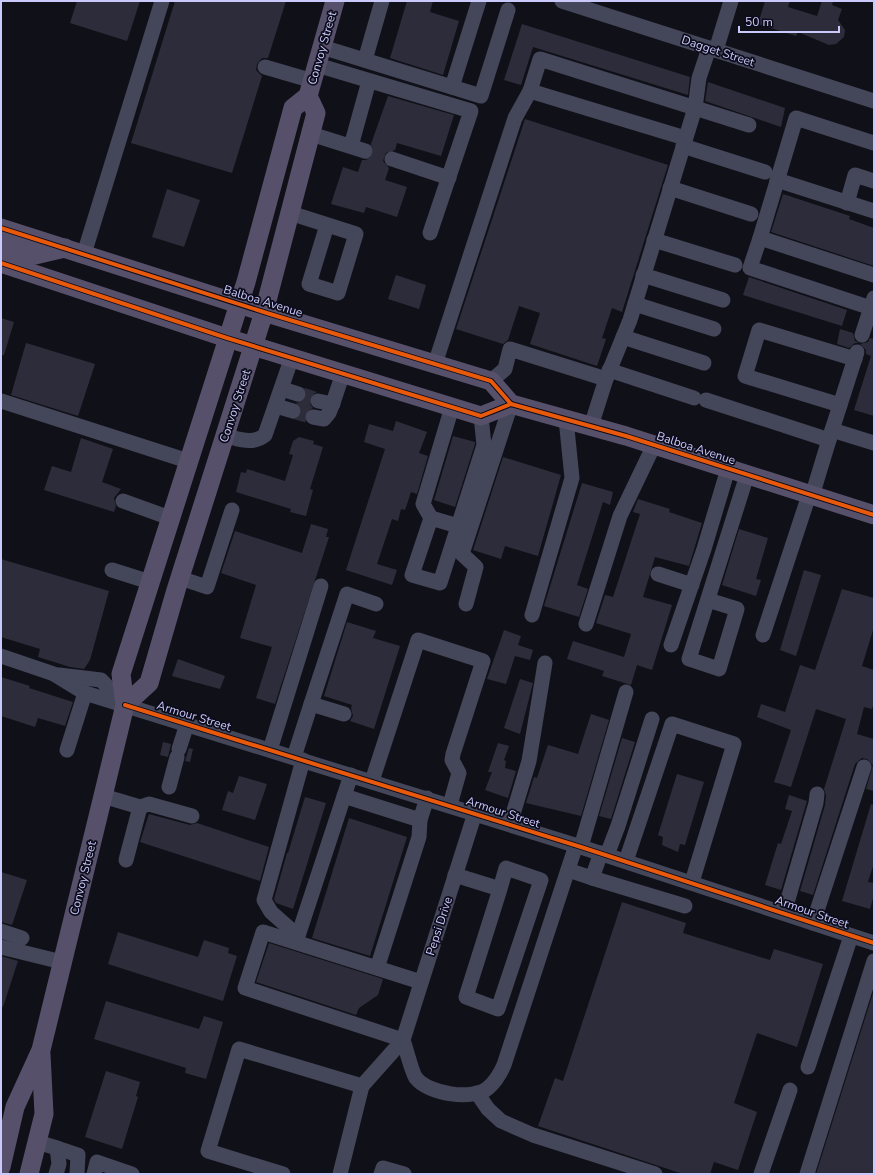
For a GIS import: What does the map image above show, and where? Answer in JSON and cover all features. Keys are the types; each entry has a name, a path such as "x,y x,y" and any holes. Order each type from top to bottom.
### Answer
{"main road":[{"name":"Convoy Street","path":"1,1167 15,1106 41,1050 103,796 125,705 121,674 239,304 293,108 313,80 335,1"},
{"name":"Convoy Street","path":"125,705 149,683 180,578 254,346 316,113 313,80"},
{"name":"Balboa Avenue","path":"1,228 264,312 491,381"},
{"path":"1,245 34,254 75,251"},
{"path":"1,263 227,338 481,416 511,404 491,381"},
{"name":"Balboa Avenue","path":"511,404 654,445 874,515"},
{"name":"Convoy Street","path":"29,1174 44,1114 41,1050"}],"street":[{"path":"75,251 162,1"},
{"path":"365,60 382,1"},
{"path":"452,88 479,1"},
{"name":"Dagget Street","path":"562,1 874,101"},
{"path":"591,426 607,375 635,304 695,108 699,78 731,1"},
{"path":"322,47 480,96 508,10"},
{"path":"436,364 515,118 530,91 540,59 749,125"},
{"path":"265,67 313,80 370,81 471,111 430,233"},
{"path":"351,146 370,81"},
{"path":"530,91 684,142 765,172"},
{"path":"862,335 873,305 750,268 796,118 874,143"},
{"path":"311,134 365,151"},
{"path":"392,159 449,178"},
{"path":"847,202 856,175 874,181"},
{"path":"777,180 874,211"},
{"path":"670,188 751,214"},
{"path":"290,213 327,225"},
{"path":"760,238 874,275"},
{"path":"654,240 735,265"},
{"path":"643,275 723,300"},
{"path":"635,304 714,329"},
{"path":"763,635 831,435 856,356 759,330 745,376 840,405"},
{"path":"623,337 704,363"},
{"path":"491,381 504,369 510,349 831,435 874,443"},
{"path":"226,436 248,441 260,440 265,435 292,357"},
{"path":"313,417 324,419 329,413 326,402 343,373"},
{"path":"282,389 298,394"},
{"path":"1,401 188,461"},
{"path":"466,604 476,567 462,554 511,404"},
{"path":"276,406 292,411"},
{"path":"452,407 423,504 431,518 458,526"},
{"path":"431,518 412,575 440,583 484,445 481,416"},
{"path":"532,615 572,478 566,419"},
{"path":"586,624 620,516 654,445"},
{"path":"671,645 692,585 728,469"},
{"path":"708,600 747,475"},
{"path":"123,501 170,518"},
{"path":"180,578 207,587 232,510"},
{"path":"112,570 150,582"},
{"path":"658,574 692,585"},
{"path":"270,750 321,586"},
{"path":"376,604 347,594 311,704 264,900 271,912 298,936 379,962 422,979"},
{"path":"372,781 418,640 483,661 453,754 452,760 459,773 450,805"},
{"path":"1,656 54,674 102,680 125,705"},
{"path":"510,824 529,761 545,663"},
{"name":"Armour Street","path":"54,674 85,693 510,824 692,882 874,943"},
{"path":"403,1040 416,1078 434,1091 468,1095 487,1089 498,1078 504,1066 568,870 578,846 626,692"},
{"path":"67,750 85,693"},
{"path":"311,704 344,714"},
{"path":"592,878 618,826 652,719"},
{"path":"169,787 187,724"},
{"path":"626,861 672,724 734,744 692,882"},
{"path":"813,923 864,767"},
{"path":"298,936 351,775"},
{"path":"784,913 816,804 817,794"},
{"path":"103,796 140,807 149,804 192,816"},
{"path":"344,796 420,820"},
{"path":"379,962 420,837 420,820 426,798"},
{"path":"126,860 140,807"},
{"name":"Pepsi Drive","path":"403,1040 475,813"},
{"path":"506,868 541,880 498,1009 466,997 500,889 506,868"},
{"path":"568,870 685,906"},
{"path":"455,875 500,889"},
{"path":"1,931 22,938"},
{"path":"403,1040 244,988 264,932 422,979"},
{"path":"808,1067 851,936"},
{"path":"1,947 62,962"},
{"path":"807,1174 874,961"},
{"path":"340,1174 362,1086 403,1040"},
{"path":"283,1174 208,1151 239,1049 362,1086"},
{"path":"761,1174 790,1090"},
{"path":"477,1092 488,1110 501,1122 533,1135 655,1174"},
{"path":"37,1142 78,1155 77,1174"},
{"path":"56,1174 59,1164 57,1148"},
{"path":"94,1174 97,1162 132,1174"},
{"path":"381,1174 383,1168 404,1174"}],"building":[{"path":"77,1 140,1 127,41 70,23"},
{"path":"175,1 286,1 268,58 262,58 257,64 256,70 262,76 232,173 131,143"},
{"path":"407,1 433,1 430,12 459,21 443,75 390,58"},
{"path":"765,1 790,1 788,7 817,16 822,1 833,1 832,5 842,9 838,20 845,30 844,37 836,44 829,45 798,32 796,36 758,24"},
{"path":"522,24 690,77 688,95 533,47 521,85 504,80"},
{"path":"708,82 785,108 781,127 705,101"},
{"path":"388,96 454,115 441,156 397,143 395,150 386,153 383,161 389,168 385,180 407,187 397,217 366,207 364,213 331,204 343,167 358,172 362,160 367,160 373,154 374,149 371,144"},
{"path":"525,119 668,165 622,312 612,308 602,338 606,339 597,366 530,344 540,313 519,306 508,340 503,344 456,329"},
{"path":"167,189 200,200 184,247 152,237"},
{"path":"783,194 850,216 849,219 874,228 874,266 771,232"},
{"path":"396,275 426,285 419,309 388,299"},
{"path":"749,277 847,310 842,326 743,295"},
{"path":"1,318 14,322 4,355 1,355"},
{"path":"840,329 853,333 855,341 859,343 855,343 849,348 837,344"},
{"path":"870,338 874,339 874,416 854,410 871,356 866,354 866,350 860,344 868,342"},
{"path":"26,343 95,364 78,416 11,395"},
{"path":"305,388 317,392 309,399 313,408 306,412 305,420 298,418 302,409 296,403 304,401 306,397"},
{"path":"396,421 427,432 419,453 428,456 417,494 411,492 405,510 401,509 398,521 392,519 377,564 397,570 392,585 346,570 385,449 364,442 369,424 393,431"},
{"path":"453,436 475,442 455,507 434,500"},
{"path":"299,437 314,441 313,444 323,447 310,489 313,490 306,516 290,512 291,509 236,492 241,472 246,473 247,469 285,481 293,455 289,454 293,441"},
{"path":"81,438 113,449 102,482 121,489 114,498 116,506 114,512 44,490 52,466 71,472"},
{"path":"503,457 561,475 538,556 505,546 501,559 473,550"},
{"path":"582,483 613,492 610,505 603,502 577,585 588,589 579,617 544,606"},
{"path":"638,499 670,509 669,512 702,523 689,566 655,557 643,597 672,605 652,670 637,665 631,685 602,676 604,671 567,659 573,641 624,657 631,634 596,623 605,595 613,597 640,514 633,512"},
{"path":"311,524 328,529 326,537 329,537 275,704 256,698 272,647 240,638 256,585 221,573 235,531 302,553"},
{"path":"739,529 768,538 756,579 761,580 756,596 722,585"},
{"path":"1,559 109,591 90,660 84,669 70,667 38,657 40,649 1,637"},
{"path":"804,570 821,575 796,656 780,650"},
{"path":"842,589 874,598 874,627 862,666 874,670 874,703 872,709 864,707 857,734 874,739 874,791 866,789 873,765 867,759 862,758 855,764 813,895 800,891 825,805 826,795 824,789 846,719 816,709 791,787 774,782 791,730 757,717 761,704 785,712 800,665 815,670"},
{"path":"347,622 376,631 373,638 400,646 374,729 350,721 353,716 351,708 352,705 324,696"},
{"path":"504,630 521,636 518,645 533,650 530,660 515,656 506,684 487,679"},
{"path":"178,659 225,676 220,689 172,676"},
{"path":"1,677 30,686 29,688 73,702 65,726 38,718 35,727 1,716"},
{"path":"520,679 533,683 520,734 504,728"},
{"path":"591,714 609,720 581,816 526,803 534,777 537,778 548,745 578,754"},
{"path":"622,738 635,742 611,819 599,816"},
{"path":"163,742 171,744 168,757 160,755"},
{"path":"498,743 509,746 504,760 506,761 505,768 516,771 508,798 485,790 492,772 488,772"},
{"path":"189,748 193,749 190,762 185,761"},
{"path":"677,774 704,782 685,845 680,844 678,852 662,845 663,837 658,835"},
{"path":"239,776 267,784 255,820 222,810 228,791 233,793"},
{"path":"789,795 807,801 781,890 765,885 778,843 781,844 792,811 785,809"},
{"path":"305,797 326,803 293,909 276,903 274,899"},
{"path":"871,804 874,805 874,863 868,882 874,883 874,895 870,909 842,901"},
{"path":"149,814 190,825 197,823 269,847 260,881 140,842"},
{"path":"349,818 407,837 370,956 312,938"},
{"path":"1,872 27,880 12,925 1,922"},
{"path":"622,902 686,923 683,933 770,960 774,949 823,964 797,1047 757,1033 734,1103 757,1112 738,1170 714,1162 710,1174 683,1174 538,1126 555,1078 563,1081"},
{"path":"118,932 198,957 204,940 229,948 228,953 237,956 223,1001 108,964"},
{"path":"269,943 383,979 378,995 359,1008 356,1015 256,982"},
{"path":"1,956 18,961 3,1007 1,1006"},
{"path":"873,993 874,1174 816,1174"},
{"path":"106,1001 199,1029 204,1016 223,1022 206,1079 185,1073 186,1068 94,1039"},
{"path":"106,1071 140,1082 136,1096 138,1097 122,1149 85,1137"}],"tunnel":[{"path":"365,151 392,159"},
{"path":"298,394 318,401"},
{"path":"293,411 313,417"}],"cycle path":[{"path":"1,228 270,314 491,381 511,404 626,436 874,515"},
{"path":"1,263 227,338 481,416 511,404"},
{"path":"125,705 581,847 874,943"}]}
